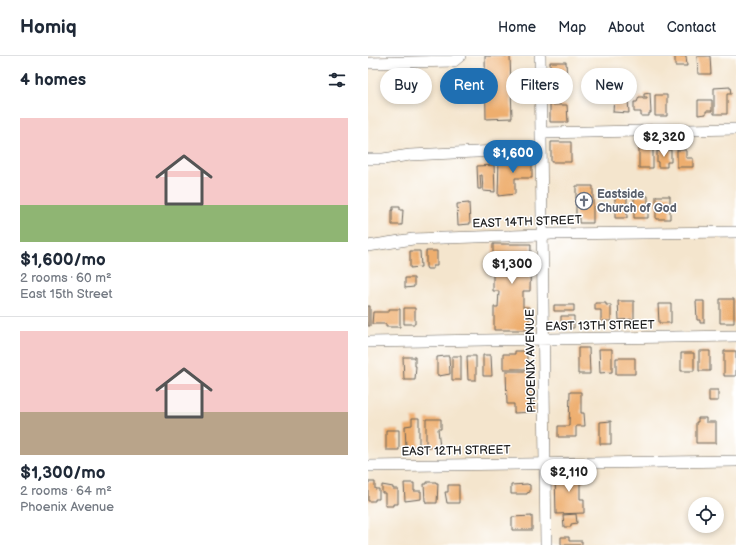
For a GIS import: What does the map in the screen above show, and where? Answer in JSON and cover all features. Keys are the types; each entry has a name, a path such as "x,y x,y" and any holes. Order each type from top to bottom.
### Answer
{"street":[{"path":"368,63 454,61 460,56"},
{"name":"PHOENIX AVENUE","path":"540,56 546,545"},
{"path":"541,133 736,129"},
{"path":"368,159 383,159 410,155 541,149"},
{"name":"EAST 14TH STREET","path":"368,246 413,239 542,236 551,234 736,232"},
{"name":"EAST 13TH STREET","path":"368,342 736,336"},
{"name":"EAST 12TH STREET","path":"368,466 736,461"}],"building":[{"path":"485,56 510,56 510,68 506,68 506,104 512,104 512,118 486,119 486,104 498,104 498,68 485,68"},
{"path":"675,56 686,56 687,66 675,66"},
{"path":"697,56 710,56 711,74 698,74"},
{"path":"550,62 566,62 566,68 550,68"},
{"path":"730,87 731,94 727,94 727,114 714,114 714,88"},
{"path":"650,93 651,113 649,113 649,116 641,116 641,112 634,112 634,104 637,104 639,97 647,99 647,97 644,97 644,94"},
{"path":"655,95 667,95 667,116 655,116"},
{"path":"698,100 712,100 712,111 706,111 706,114 698,115"},
{"path":"614,104 628,104 629,113 613,112"},
{"path":"550,105 567,105 568,122 550,122"},
{"path":"551,142 571,142 571,162 551,162"},
{"path":"639,147 653,147 653,168 639,168"},
{"path":"662,148 671,150 671,162 667,162 667,167 658,167 657,151 662,151"},
{"path":"677,150 686,150 686,158 693,158 693,167 677,167"},
{"path":"499,158 532,158 532,178 515,178 515,194 498,196"},
{"path":"494,165 495,192 483,191 482,175 480,175 481,189 478,189 477,166"},
{"name":"Eastside Church of God","path":"576,186 593,186 593,223 579,223 579,216 576,216"},
{"path":"615,196 627,196 627,218 615,218"},
{"path":"634,196 648,196 648,218 634,218"},
{"path":"656,196 670,196 670,219 656,219"},
{"path":"469,203 470,224 458,225 457,204"},
{"path":"393,207 400,207 400,210 403,210 402,225 392,225"},
{"path":"493,244 531,244 530,291 523,291 523,307 529,307 529,330 494,330 494,307 498,307 499,291 493,291"},
{"path":"410,251 420,251 421,267 410,268"},
{"path":"426,251 437,251 437,266 433,266 433,269 427,269 426,267"},
{"path":"405,278 414,278 414,287 405,288"},
{"path":"720,299 734,299 734,323 720,323"},
{"path":"618,301 634,301 634,319 619,320"},
{"path":"696,301 704,301 704,323 700,323 700,320 697,320"},
{"path":"595,303 606,303 606,305 611,305 611,321 601,321 601,310 595,310"},
{"path":"658,304 671,304 671,323 659,323"},
{"path":"554,305 574,305 574,311 554,311"},
{"path":"368,306 370,306 370,326 368,326"},
{"path":"404,308 415,308 415,324 404,324"},
{"path":"389,309 400,309 400,327 386,327 386,324 372,324 373,312 389,312"},
{"path":"561,316 574,316 574,328 561,328"},
{"path":"578,348 589,348 590,374 578,374"},
{"path":"599,349 612,349 612,372 600,373"},
{"path":"515,351 527,351 527,369 503,369 503,354 515,354"},
{"path":"699,351 710,351 710,371 699,371"},
{"path":"724,351 736,351 736,376 724,376"},
{"path":"681,353 694,353 694,371 681,371"},
{"path":"483,355 491,355 492,376 483,376"},
{"path":"449,356 450,374 439,376 437,375 437,357"},
{"path":"452,356 461,356 461,380 452,380"},
{"path":"467,356 476,356 476,380 468,380"},
{"path":"403,357 415,357 415,380 404,380"},
{"path":"616,358 635,358 635,374 616,374"},
{"path":"506,371 532,371 534,412 514,413 514,404 507,404"},
{"path":"709,390 718,390 718,401 709,401"},
{"path":"570,392 581,392 581,413 584,413 585,426 576,426 576,437 558,437 558,426 569,426"},
{"path":"412,418 419,418 419,447 406,447 405,426 412,425"},
{"path":"698,418 706,418 706,422 716,422 716,443 696,443 696,422 698,422"},
{"path":"426,419 441,419 441,429 438,429 440,447 426,447"},
{"path":"611,421 611,444 600,444 600,422"},
{"path":"386,430 399,430 399,450 386,450"},
{"path":"555,473 583,473 583,483 580,483 580,499 584,499 584,513 556,514"},
{"path":"368,482 375,482 375,489 379,489 379,499 375,499 375,501 368,501"},
{"path":"427,482 438,483 437,503 426,503 425,501 424,484 427,484"},
{"path":"404,483 414,483 414,491 421,491 421,499 405,501"},
{"path":"382,485 393,487 393,489 398,489 398,504 393,504 393,506 385,506 385,493 382,493"},
{"path":"448,485 459,485 459,503 447,503 445,492 448,492"},
{"path":"511,485 530,485 530,492 527,494 511,494"},
{"path":"576,514 577,523 571,524 571,527 564,527 563,515"},
{"path":"532,516 532,530 512,530 512,517"},
{"path":"561,537 569,537 569,541 582,541 582,545 561,545"}],"place":[{"name":"Eastside Church of God","path":"584,201"}]}
